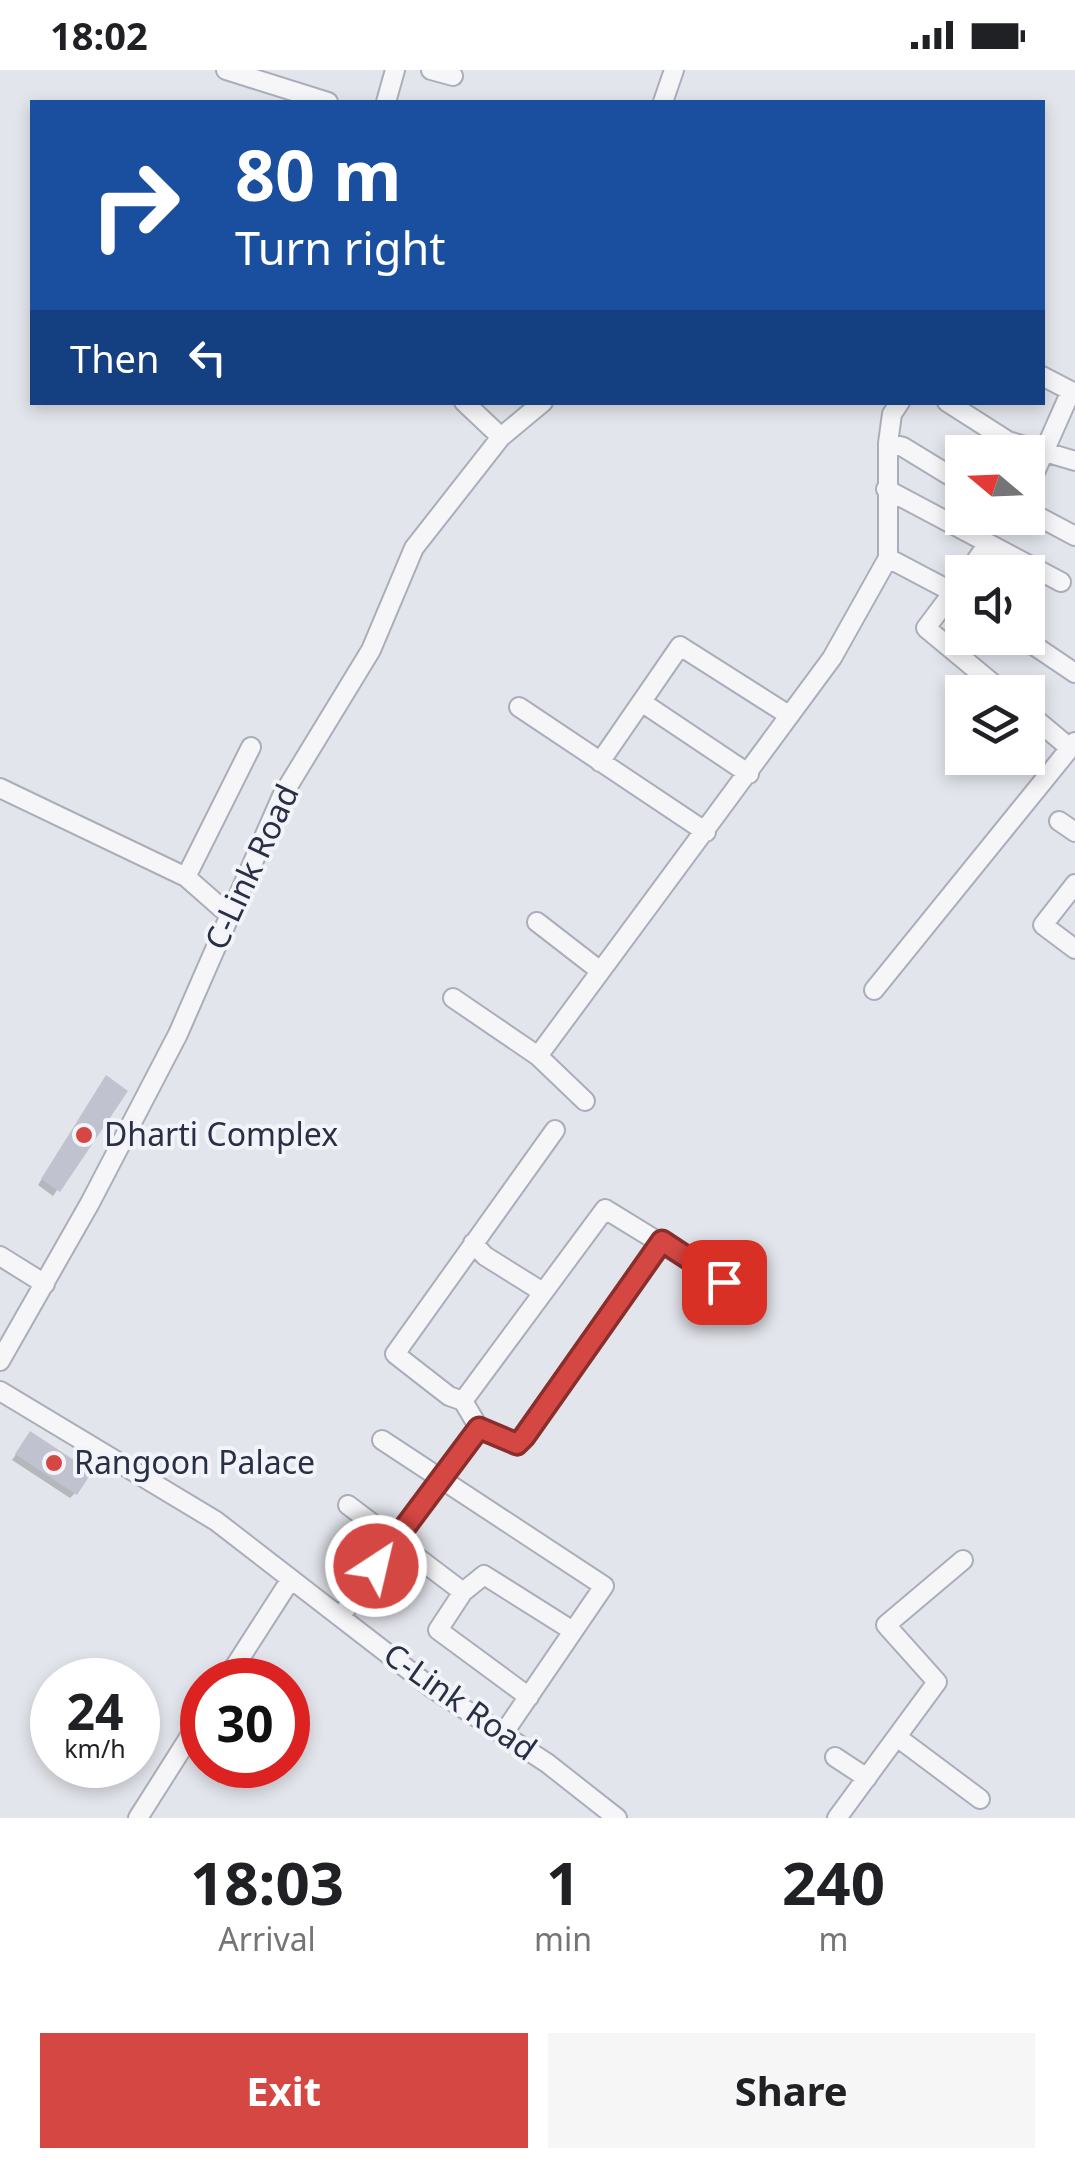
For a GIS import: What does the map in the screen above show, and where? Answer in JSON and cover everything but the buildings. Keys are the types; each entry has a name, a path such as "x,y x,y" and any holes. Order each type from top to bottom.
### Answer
{"street":[{"path":"226,70 322,100"},
{"path":"387,100 395,70"},
{"path":"431,70 453,76"},
{"path":"664,100 674,70"},
{"path":"1045,378 1073,392 1045,456"},
{"path":"467,405 501,437"},
{"name":"C-Link Road","path":"0,1361 178,1034 227,913 282,796 371,650 414,548 501,437 539,405"},
{"path":"538,1056 832,658 888,558 888,444 892,414 898,405"},
{"path":"952,405 1008,442 1075,460"},
{"path":"888,444 903,448 945,474"},
{"path":"886,489 907,496 987,545 1061,582"},
{"path":"1045,520 1075,536"},
{"path":"980,555 987,545"},
{"path":"888,558 945,583"},
{"path":"945,607 926,628 945,644"},
{"path":"600,762 680,646 787,714"},
{"path":"1045,653 1075,672"},
{"path":"958,655 983,675"},
{"path":"643,703 749,774"},
{"path":"520,707 706,832"},
{"path":"874,990 1072,745 1045,725"},
{"path":"186,878 252,747"},
{"path":"0,788 186,878 227,913"},
{"path":"1059,820 1075,832"},
{"path":"1075,884 1043,925 1075,949"},
{"path":"537,922 600,970"},
{"path":"453,998 538,1056 585,1102"},
{"path":"555,1130 394,1354 449,1396 463,1401 479,1428 517,1444 662,1241"},
{"path":"463,1401 605,1209 724,1282"},
{"path":"472,1243 485,1256 541,1291"},
{"path":"0,1256 45,1284"},
{"name":"C-Link Road","path":"0,1391 216,1521 432,1688 504,1734 617,1818"},
{"path":"340,1616 479,1428"},
{"path":"382,1440 437,1480 604,1586 504,1734"},
{"path":"348,1505 463,1592"},
{"path":"842,1816 937,1682 886,1624 964,1560"},
{"path":"529,1696 438,1630 463,1592 484,1575 573,1631"},
{"path":"240,1658 291,1579"},
{"path":"897,1737 980,1799"},
{"path":"138,1818 180,1752"},
{"path":"835,1757 867,1778"}],"place":[{"name":"Dharti Complex","path":"84,1135"},
{"name":"Rangoon Palace","path":"54,1463"}],"route":[{"path":"376,1566 479,1428 517,1444 524,1437 662,1241 724,1282"}]}
